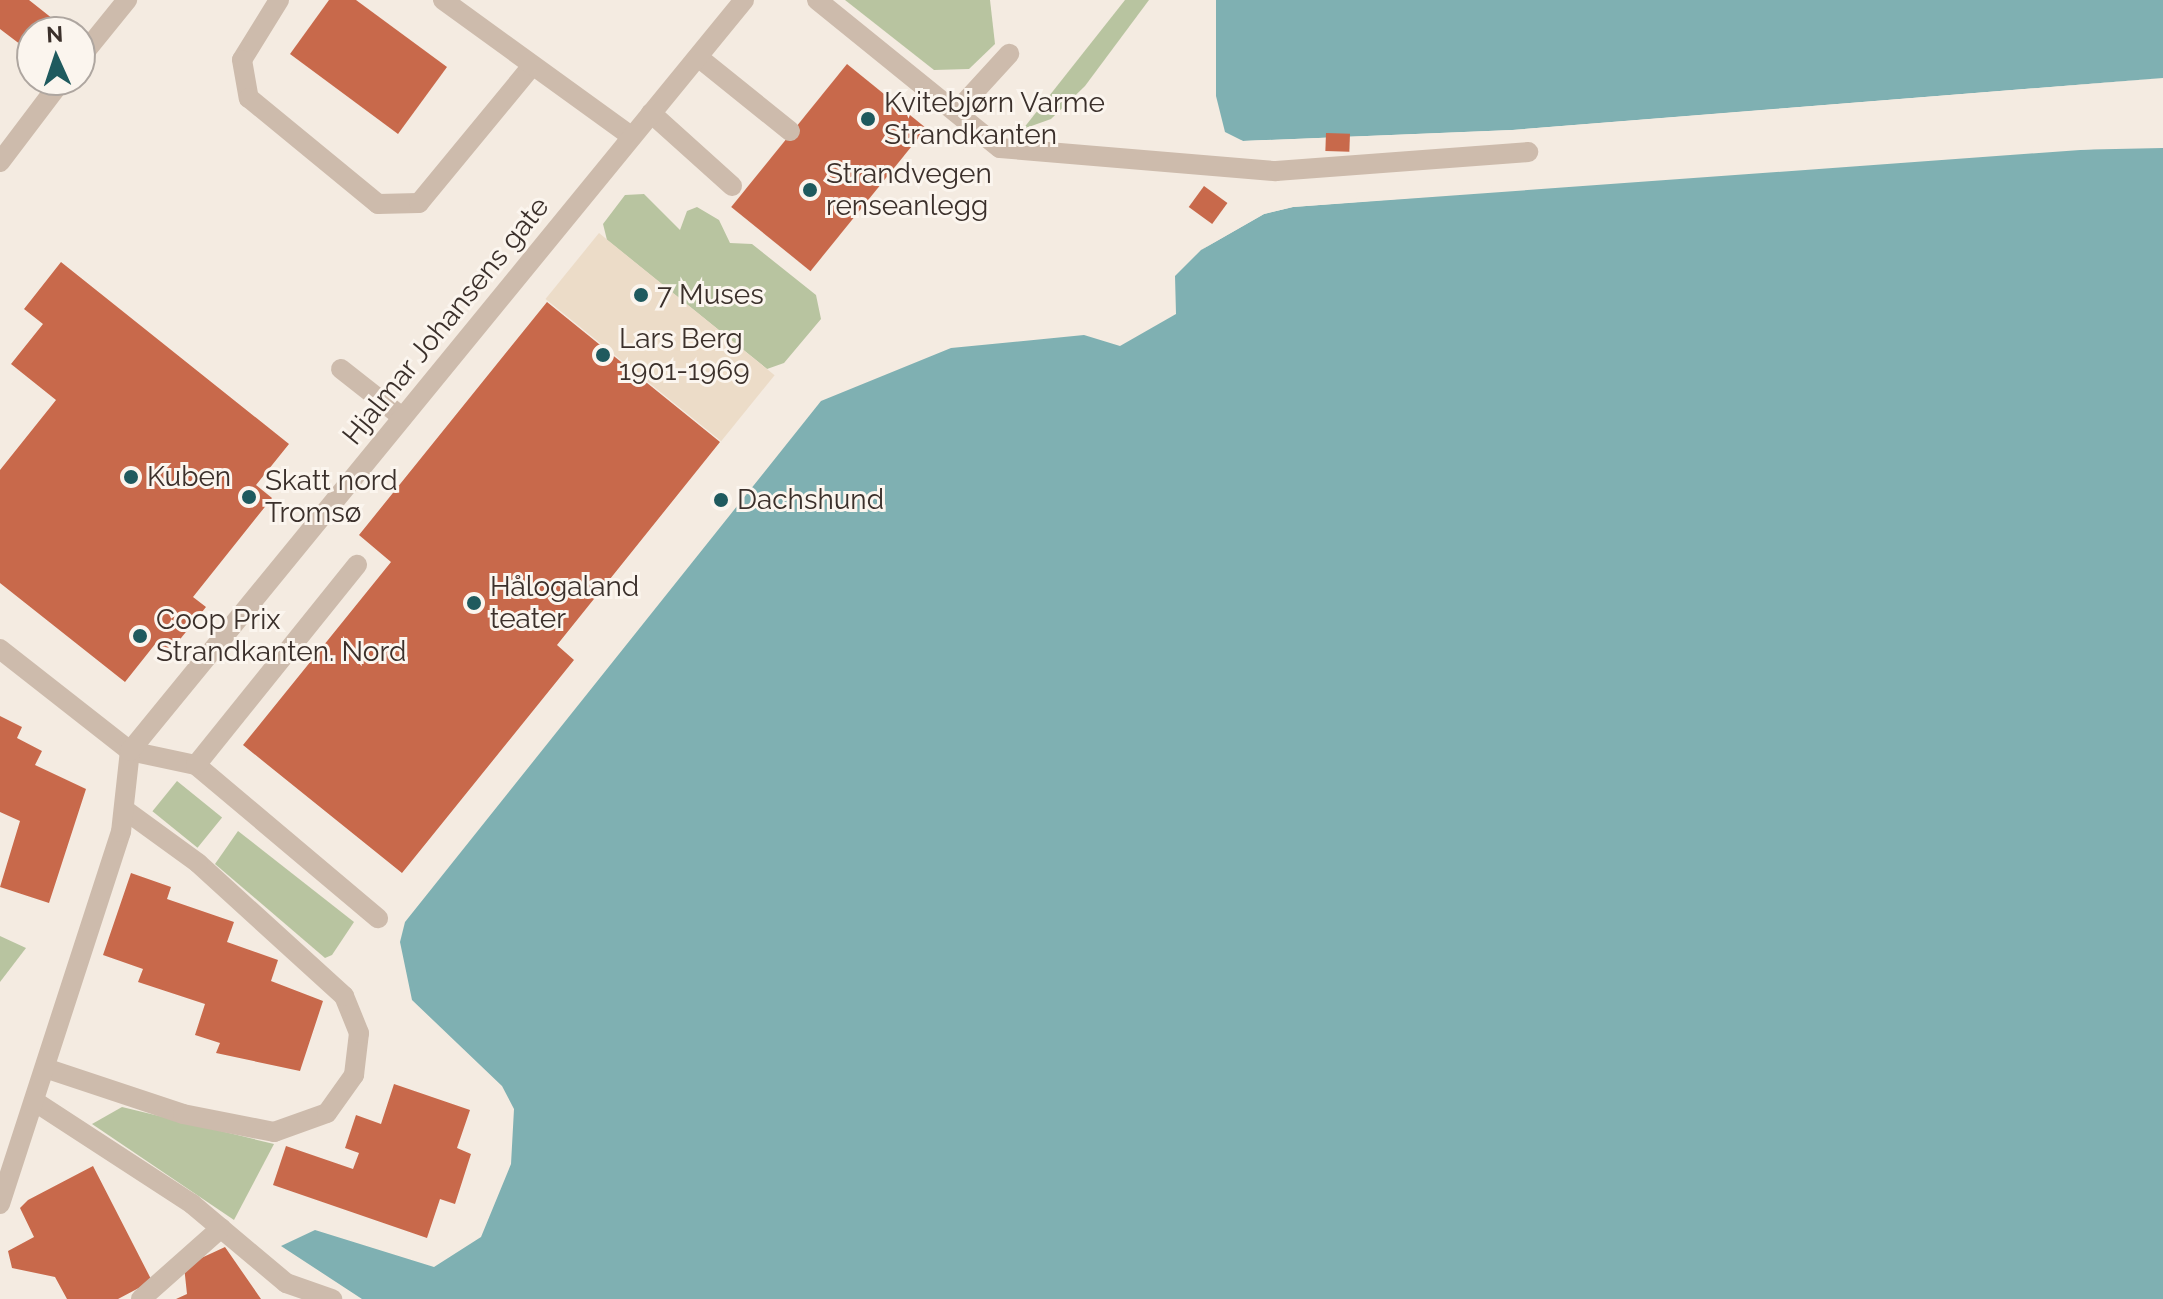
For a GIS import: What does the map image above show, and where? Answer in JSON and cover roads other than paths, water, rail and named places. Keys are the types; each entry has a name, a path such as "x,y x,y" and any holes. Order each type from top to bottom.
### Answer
{"street":[{"path":"96,38 127,0"},
{"path":"279,0 242,60 249,98 378,204 419,203 531,67"},
{"path":"443,0 531,67 553,70 632,137"},
{"name":"Hjalmar Johansens gate","path":"130,751 744,0"},
{"path":"817,0 1000,148 1224,169 1528,152"},
{"path":"956,112 1009,54"},
{"path":"698,57 790,131"},
{"path":"0,162 50,96"},
{"path":"651,113 732,186"},
{"path":"341,369 402,417"},
{"path":"196,765 357,565"},
{"path":"0,649 130,751 196,765 378,918"},
{"path":"0,1204 125,810 130,751"},
{"path":"45,1068 183,1114 274,1132 327,1113 354,1075 357,1022 329,979 125,810"},
{"path":"34,1101 227,1233 286,1283 332,1299"},
{"path":"141,1299 227,1233"}],"water":[{"path":"1216,0 2163,0 2163,78 1513,130 1243,141 1225,132 1216,96"},
{"path":"2163,148 2163,1299 362,1299 281,1246 315,1230 434,1267 481,1237 511,1164 514,1109 502,1086 412,1000 400,942 405,922 821,401 951,348 1084,335 1120,346 1176,314 1175,276 1201,250 1264,214 1293,207 2022,151"}],"place":[{"name":"Kvitebjørn Varme Strandkanten","path":"868,119"},
{"name":"Strandvegen renseanlegg","path":"810,190"},
{"name":"7 Muses","path":"641,295"},
{"name":"Lars Berg 1901-1969","path":"603,355"},
{"name":"Kuben","path":"131,477"},
{"name":"Skatt nord Tromsø","path":"249,497"},
{"name":"Dachshund","path":"721,500"},
{"name":"Hålogaland teater","path":"474,603"},
{"name":"Coop Prix Strandkanten. Nord","path":"140,636"}]}
